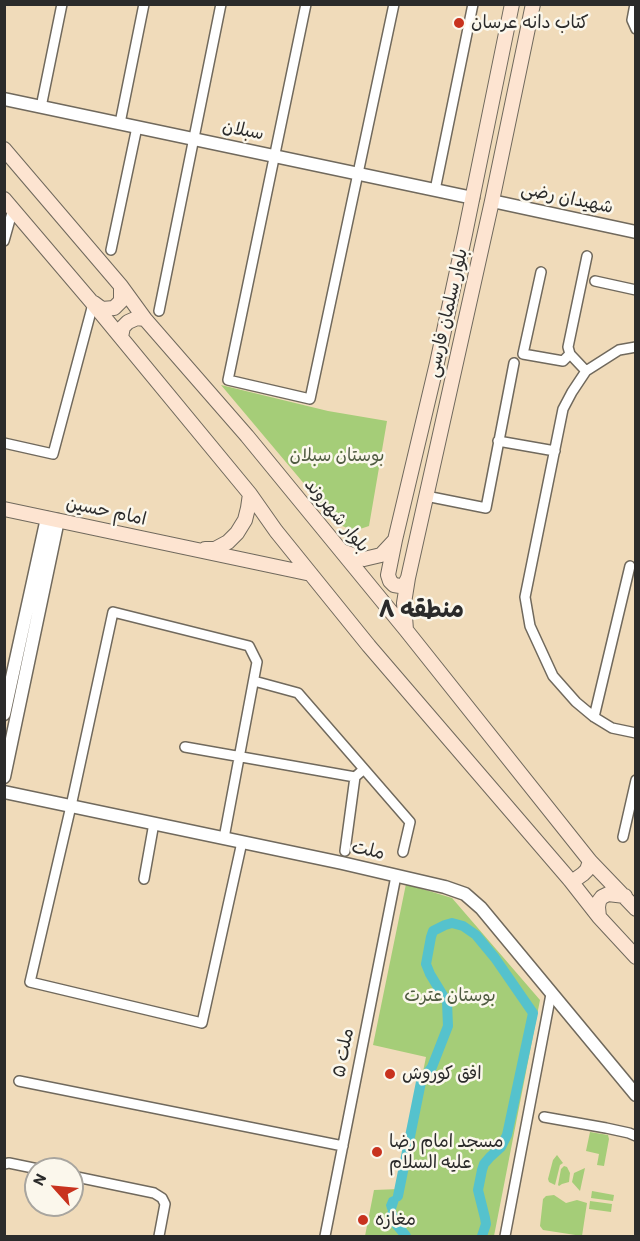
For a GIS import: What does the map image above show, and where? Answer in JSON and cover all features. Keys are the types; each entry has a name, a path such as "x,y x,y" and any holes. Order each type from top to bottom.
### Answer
{"main road":[{"name":"بلوار سلمان فارسی","path":"408,578 405,584 400,586 394,585 388,575 473,198 512,4"},
{"name":"بلوار سلمان فارسی","path":"406,630 404,603 408,578 492,201 533,4"},
{"name":"بلوار شهروند","path":"4,149 121,286 145,319 248,436 590,861 636,909"},
{"path":"9,204 250,494 276,531 369,646 636,957"},
{"path":"91,302 102,309 114,308 121,301 121,286"},
{"path":"121,338 123,327 128,321 137,318 145,319"},
{"path":"200,550 214,549 228,543 237,533 249,508 250,494"},
{"name":"امام حسین","path":"4,509 311,574"},
{"path":"341,550 364,559 381,555 395,540"},
{"path":"570,880 583,874 590,861"},
{"path":"600,917 598,907 602,897 608,894 625,896"}],"street":[{"path":"41,107 62,4"},
{"path":"120,123 144,4"},
{"path":"159,311 221,4"},
{"path":"306,4 228,380 310,399 394,4"},
{"path":"435,190 473,4"},
{"path":"635,4 632,20 636,29"},
{"name":"سبلان","path":"4,99 473,198"},
{"path":"111,250 137,127"},
{"name":"شهیدان رضی","path":"492,201 636,232"},
{"path":"4,241 9,204"},
{"path":"586,371 570,354 568,347 587,256"},
{"path":"541,272 523,354 562,362 570,354"},
{"path":"595,281 636,290"},
{"path":"4,443 53,454 91,302"},
{"path":"636,347 619,350 586,371 564,409 525,597 530,626 553,676 576,702 594,717 612,728 636,734"},
{"path":"426,496 486,508 514,363"},
{"path":"498,441 555,451"},
{"path":"4,714 52,519"},
{"path":"4,777 52,519"},
{"path":"594,717 630,566"},
{"path":"224,838 257,662 249,645 113,612 30,982 202,1023 242,842"},
{"path":"254,681 298,693 410,822 403,852"},
{"path":"185,747 355,777"},
{"path":"345,851 355,777 364,769"},
{"path":"623,837 636,780"},
{"name":"ملت","path":"4,792 396,876 465,894 480,908 636,1095"},
{"path":"144,879 154,823"},
{"name":"ملت ۵","path":"325,1236 396,876"},
{"path":"505,1236 551,994"},
{"path":"19,1081 343,1146"},
{"path":"544,1117 636,1136"},
{"path":"4,1164 24,1166"},
{"path":"84,1178 154,1193 162,1198 165,1204 159,1236"}],"green space":[{"name":"بوستان سبلان","path":"221,385 328,411 387,421 369,526 354,531 338,524"},
{"name":"بوستان عترت","path":"406,884 452,898 540,1000 494,1236 365,1236 374,1190 399,1189 426,1057 373,1045"},
{"path":"590,1132 608,1135 604,1166 597,1165 599,1154 586,1151"},
{"path":"557,1155 563,1163 560,1165 555,1185 548,1179 553,1160"},
{"path":"564,1166 570,1173 569,1182 559,1186 561,1169"},
{"path":"585,1168 580,1191 572,1182 574,1173"},
{"path":"592,1191 614,1195 613,1201 591,1198"},
{"path":"554,1195 566,1203 577,1200 587,1203 582,1236 543,1230 540,1226 543,1199"},
{"path":"590,1201 612,1204 611,1212 589,1209"}],"water":[{"path":"400,1197 394,1215 389,1212 386,1205 389,1198"}],"waterway":[{"path":"398,1196 421,1082 432,1067 448,1026 447,1002 426,964 431,937 433,931 452,923 463,926 476,935 533,1013 507,1135 501,1147 484,1164 482,1170 478,1190 486,1224 482,1236"},
{"path":"392,1214 396,1224 406,1236"}],"place":[{"name":"کتاب دانه عرسان","path":"459,23"},
{"name":"افق کوروش","path":"390,1074"},
{"name":"مسجد امام رضا علیه السلام","path":"377,1152"},
{"name":"مغازه","path":"363,1220"}],"district":[{"name":"منطقه ۸","path":"421,611"}]}
